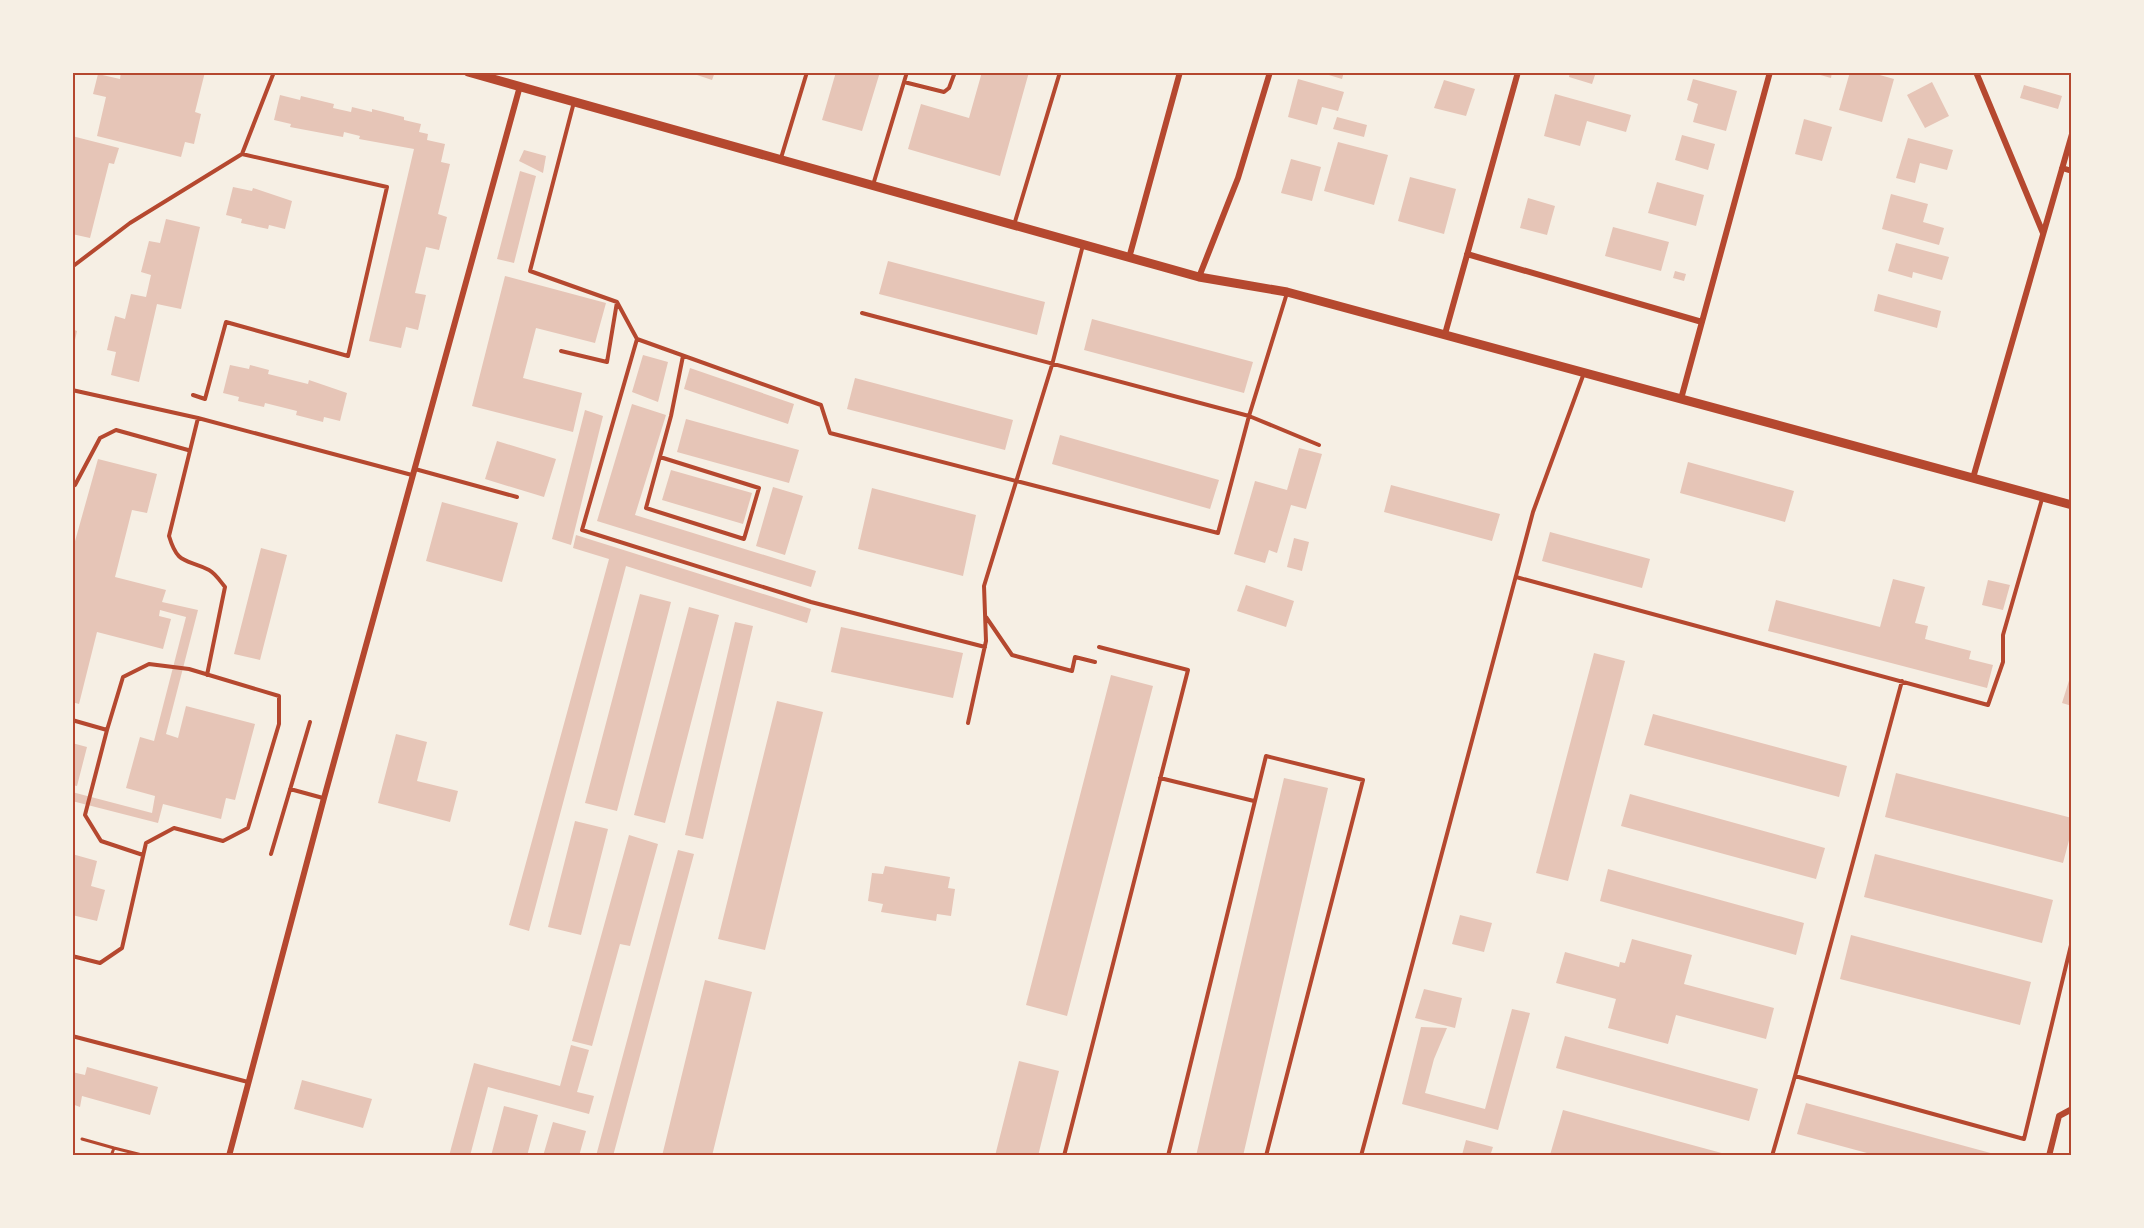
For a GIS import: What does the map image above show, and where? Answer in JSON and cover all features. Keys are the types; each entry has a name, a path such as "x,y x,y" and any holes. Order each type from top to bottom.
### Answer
{"street":[{"path":"468,72 1199,277 1287,292 2072,505"},
{"path":"1130,258 1180,72"},
{"path":"1199,277 1238,178 1270,72"},
{"path":"1445,334 1518,72"},
{"path":"1680,399 1770,72"},
{"path":"1976,72 2043,233"},
{"path":"229,1156 324,798 520,87"},
{"path":"1973,478 2072,134"},
{"path":"2062,168 2072,171"},
{"path":"1467,254 1702,321"},
{"path":"2049,1156 2060,1116 2072,1109"}],"lane":[{"path":"72,267 130,223 243,154 274,72"},
{"path":"781,160 807,72"},
{"path":"873,186 907,72"},
{"path":"904,82 944,92 949,88 955,72"},
{"path":"1014,225 1060,72"},
{"path":"574,102 530,271 617,302 637,339 820,405 830,433 1218,533 1249,416 1287,292"},
{"path":"193,395 205,399 226,322 348,356 387,187 243,154"},
{"path":"968,723 985,647 984,586 1053,365 1083,245"},
{"path":"561,351 606,362 617,302"},
{"path":"862,313 1249,416 1319,445"},
{"path":"637,339 582,530 811,602 985,647"},
{"path":"660,457 759,488 744,538 646,508 683,356"},
{"path":"1360,1156 1533,512 1584,372"},
{"path":"72,390 198,417 517,497"},
{"path":"198,417 188,450 169,536 174,552 187,563 211,570 225,587 207,675"},
{"path":"72,486 75,485 100,438 116,430 188,450"},
{"path":"1516,577 1988,705 2003,662 2003,635 2043,497"},
{"path":"985,616 1012,655 1072,671 1075,657 1095,662"},
{"path":"1064,1156 1188,670 1099,647"},
{"path":"72,956 100,963 122,948 146,843 174,828 223,841 248,828 279,724 279,696 189,669 149,664 123,677 85,815 101,841 143,855"},
{"path":"1772,1156 1902,681"},
{"path":"72,720 107,730"},
{"path":"271,854 310,722"},
{"path":"1168,1156 1266,756 1363,780 1266,1156"},
{"path":"1160,778 1254,801"},
{"path":"290,789 324,798"},
{"path":"1795,1076 2024,1139 2072,941"},
{"path":"72,1036 248,1082"}],"path":[{"path":"82,1139 146,1156"},
{"path":"111,1156 114,1148"}],"building":[{"path":"121,72 205,72 195,112 201,114 194,144 185,142 181,157 97,136 106,97 93,94 98,74 120,79"},
{"path":"688,72 715,72 712,80"},
{"path":"836,72 880,72 862,131 822,120"},
{"path":"982,72 1029,72 1000,176 908,149 921,104 969,118"},
{"path":"1319,72 1344,72 1342,79"},
{"path":"1570,72 1596,72 1592,84 1569,77"},
{"path":"1810,72 1832,72 1831,78"},
{"path":"1850,72 1869,72 1894,79 1882,122 1839,110"},
{"path":"1298,79 1344,92 1338,111 1322,107 1317,125 1288,117"},
{"path":"1693,79 1737,91 1726,131 1693,122 1698,104 1687,100"},
{"path":"1444,80 1475,89 1466,116 1434,108"},
{"path":"1932,82 1949,116 1925,128 1907,95"},
{"path":"2024,85 2062,96 2058,109 2020,98"},
{"path":"1555,94 1631,115 1626,132 1587,121 1580,146 1544,136"},
{"path":"280,95 300,100 301,96 334,104 333,108 351,112 352,107 372,112 372,109 404,117 404,120 421,124 419,132 428,134 427,140 445,144 441,162 450,164 438,214 447,217 439,250 426,247 415,293 426,295 418,330 406,327 401,348 369,341 414,149 359,139 360,136 344,132 343,137 290,127 291,124 274,120"},
{"path":"1337,117 1367,125 1364,137 1333,129"},
{"path":"1804,119 1832,127 1822,161 1795,154"},
{"path":"1682,135 1715,144 1708,170 1675,160"},
{"path":"72,136 119,148 114,164 109,163 90,238 72,234"},
{"path":"1908,138 1953,150 1947,170 1920,163 1915,183 1896,178"},
{"path":"1338,142 1388,155 1374,205 1324,191"},
{"path":"524,150 546,156 543,173 519,161"},
{"path":"1291,159 1321,167 1312,201 1281,193"},
{"path":"520,171 536,176 514,263 497,259"},
{"path":"1410,177 1456,189 1444,234 1398,221"},
{"path":"1657,182 1704,195 1696,226 1648,213"},
{"path":"233,187 252,191 253,188 292,201 285,229 269,225 268,229 241,223 242,219 226,215"},
{"path":"1891,194 1928,204 1923,222 1944,228 1939,245 1882,229"},
{"path":"1528,198 1555,206 1547,235 1520,228"},
{"path":"166,219 200,227 181,309 157,304 139,382 111,375 116,352 107,350 115,316 125,319 131,294 146,297 151,275 141,272 149,241 160,243"},
{"path":"1613,227 1669,242 1661,271 1605,256"},
{"path":"1896,243 1949,257 1942,280 1913,272 1912,278 1888,271"},
{"path":"888,261 1045,302 1037,335 879,294"},
{"path":"1675,271 1686,274 1684,281 1673,278"},
{"path":"505,276 606,303 595,343 536,328 523,378 582,393 573,432 472,406"},
{"path":"1878,294 1941,311 1937,328 1874,311"},
{"path":"1092,319 1253,362 1244,393 1084,350"},
{"path":"72,329 77,331 73,349 72,349"},
{"path":"643,355 668,362 658,402 632,392"},
{"path":"230,365 249,369 250,365 269,370 268,374 308,384 309,380 347,393 340,421 324,417 323,422 296,415 297,411 265,403 264,407 238,401 239,397 223,393"},
{"path":"690,368 794,404 788,424 684,389"},
{"path":"855,378 1013,420 1005,450 847,409"},
{"path":"632,404 666,415 635,515 816,571 811,587 597,521"},
{"path":"585,410 603,416 571,545 552,539"},
{"path":"686,419 799,450 789,483 677,452"},
{"path":"1060,435 1219,480 1210,509 1052,464"},
{"path":"497,441 556,459 544,497 485,479"},
{"path":"1299,448 1322,454 1306,509 1291,505 1277,553 1269,550 1265,563 1234,554 1255,481 1287,490"},
{"path":"98,459 157,474 147,513 132,510 115,577 166,590 162,602 198,610 166,734 178,738 186,706 255,724 235,800 226,798 221,819 163,804 158,823 72,801 72,792 152,813 155,796 126,788 140,737 154,741 186,617 160,610 159,616 171,619 163,649 97,632 79,704 72,702 72,552"},
{"path":"1688,462 1794,491 1785,522 1680,493"},
{"path":"671,470 752,493 743,524 662,500"},
{"path":"1391,485 1500,514 1492,541 1384,512"},
{"path":"773,487 803,496 785,555 756,546"},
{"path":"872,488 976,515 963,576 858,549"},
{"path":"442,502 518,523 502,582 426,561"},
{"path":"1550,532 1650,559 1642,588 1542,561"},
{"path":"576,535 811,609 807,623 626,566 529,931 509,925 609,559 573,548"},
{"path":"1294,538 1309,542 1302,571 1287,567"},
{"path":"261,548 287,555 260,660 234,654"},
{"path":"1893,579 1925,587 1915,623 1928,626 1925,639 1971,651 1969,659 1993,665 1987,688 1768,631 1776,600 1880,627"},
{"path":"1988,580 2010,585 2003,610 1982,605"},
{"path":"1246,585 1294,601 1286,627 1237,611"},
{"path":"640,594 671,602 617,811 585,803"},
{"path":"689,607 719,615 665,823 634,815"},
{"path":"735,622 753,626 703,839 685,835"},
{"path":"841,627 963,653 953,698 831,672"},
{"path":"1594,653 1625,661 1568,881 1536,873"},
{"path":"2072,671 2072,706 2062,703"},
{"path":"1111,675 1153,686 1067,1016 1026,1005"},
{"path":"777,701 823,712 765,950 718,939"},
{"path":"1653,714 1847,766 1839,797 1644,745"},
{"path":"396,734 427,742 417,781 458,791 450,822 378,803"},
{"path":"72,743 87,747 77,786 72,785"},
{"path":"1896,773 2072,818 2072,829 2063,863 1885,817"},
{"path":"1284,778 1328,788 1243,1156 1196,1156"},
{"path":"1630,794 1825,848 1816,879 1621,826"},
{"path":"575,821 608,829 581,935 548,927"},
{"path":"629,835 658,844 630,946 620,944 592,1046 572,1041"},
{"path":"678,850 694,854 613,1156 596,1156"},
{"path":"72,854 97,861 91,886 105,890 97,921 72,915"},
{"path":"1875,854 2053,900 2042,943 1864,897"},
{"path":"885,866 950,877 948,888 955,889 951,916 937,914 936,921 881,912 883,904 868,901 872,873 883,874"},
{"path":"1608,869 1804,923 1796,955 1600,901"},
{"path":"1460,915 1492,923 1484,952 1452,944"},
{"path":"1851,935 2031,982 2020,1025 1840,979"},
{"path":"1632,939 1692,955 1684,984 1774,1008 1766,1039 1676,1015 1668,1044 1608,1028 1616,999 1556,983 1565,952 1619,967 1620,962 1625,963"},
{"path":"705,980 752,992 712,1156 662,1156"},
{"path":"1424,989 1462,998 1455,1028 1415,1018"},
{"path":"1512,1009 1530,1013 1498,1130 1402,1104 1421,1027 1447,1028 1434,1059 1425,1093 1485,1109"},
{"path":"1565,1036 1758,1089 1749,1121 1556,1068"},
{"path":"571,1045 589,1050 577,1092 594,1096 589,1114 488,1087 470,1156 449,1156 474,1063 560,1086"},
{"path":"1019,1061 1059,1071 1038,1156 995,1156"},
{"path":"87,1067 158,1087 150,1115 82,1096 80,1107 72,1104 72,1072 85,1075"},
{"path":"302,1080 372,1099 363,1128 294,1109"},
{"path":"1806,1103 1998,1156 1878,1156 1797,1134"},
{"path":"504,1106 538,1115 527,1156 491,1156"},
{"path":"1563,1110 1729,1155 1729,1156 1550,1155"},
{"path":"553,1122 586,1131 579,1156 543,1156"},
{"path":"1466,1140 1493,1147 1490,1156 1462,1155"}]}
